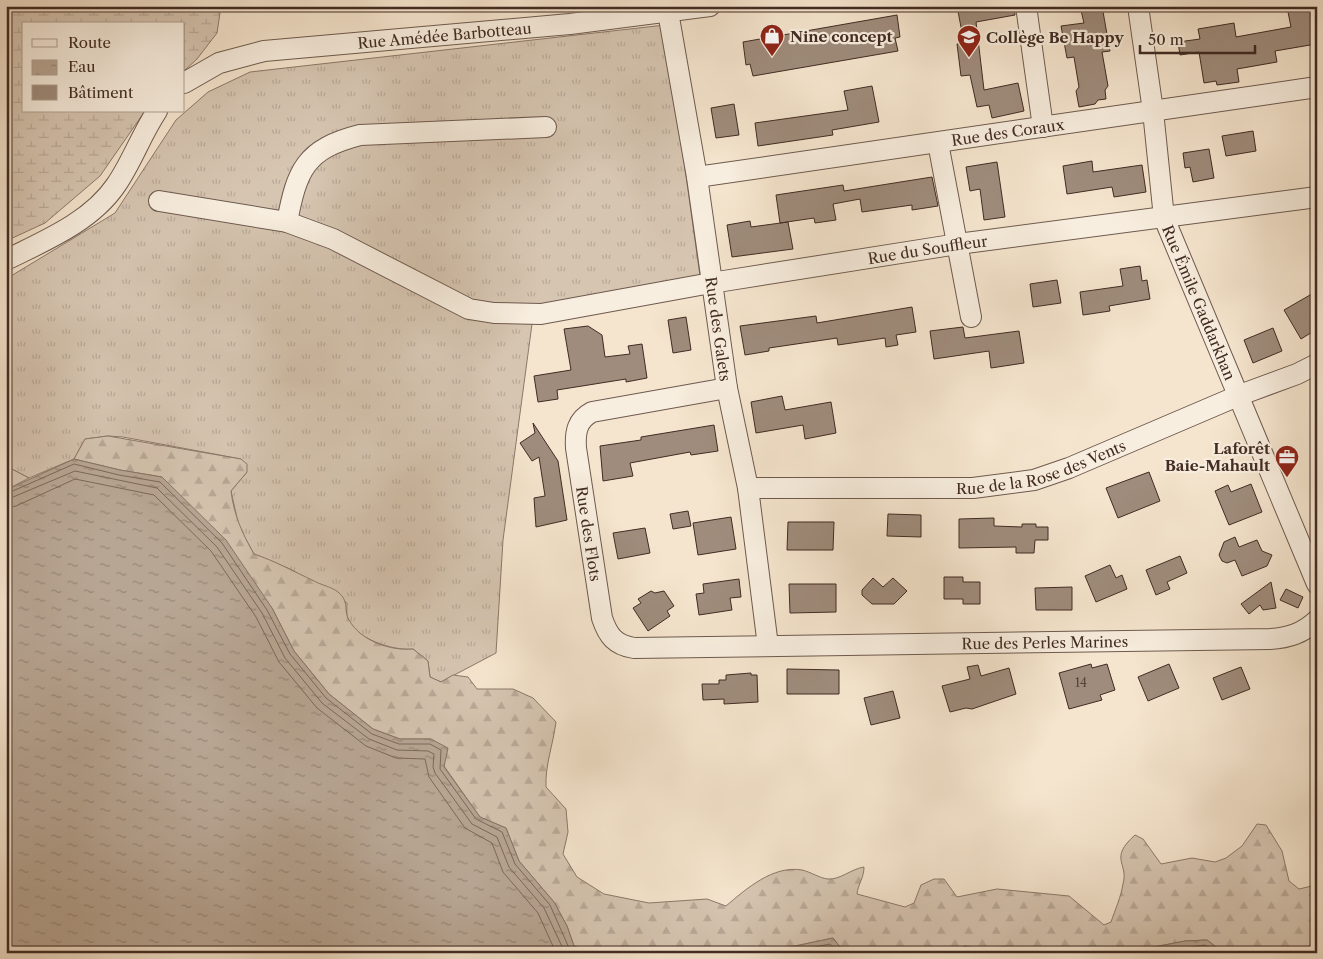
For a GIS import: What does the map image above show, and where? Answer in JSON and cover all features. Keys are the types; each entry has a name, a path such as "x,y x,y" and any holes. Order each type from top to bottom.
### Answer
{"street":[{"name":"Rue Amédée Barbotteau","path":"185,82 219,63 264,51 570,24 710,6"},
{"path":"1026,6 1042,127"},
{"name":"Rue Émile Gaddarkhan","path":"1138,6 1153,111 1164,218 1240,395 1317,584"},
{"name":"Rue des Galets","path":"668,12 697,177 727,388 748,488 768,646"},
{"name":"Rue des Coraux","path":"697,177 1317,87"},
{"path":"6,260 60,232 85,216 109,195 128,166 156,112"},
{"path":"287,222 293,188 302,168 320,151 337,141 360,135 546,127"},
{"path":"938,143 970,317"},
{"name":"Rue du Souffleur","path":"159,201 287,222 333,239 469,309 494,313 541,314 711,283 958,244 1317,197"},
{"name":"Rue de la Rose des Vents","path":"748,488 973,488 1017,483 1069,468 1317,364"},
{"name":"Rue des Flots","path":"727,388 598,411 585,416 580,422 575,437 576,448 602,618 611,638 623,646 634,648 768,646"},
{"name":"Rue des Perles Marines","path":"768,646 1270,639 1288,637 1300,632 1317,620"}],"green space":[{"path":"6,6 221,6 217,33 197,59 185,70 185,22 22,22 22,112 144,112 100,176 45,223 6,241"},
{"path":"665,25 700,276 532,324 503,540 496,653 441,682 430,677 428,661 413,649 386,646 367,638 359,632 348,619 347,603 292,570 254,554 239,527 231,491 247,472 241,459 123,437 108,436 85,439 74,459 29,478 6,466 6,279 115,213 176,120 208,92 250,72"},
{"path":"108,436 241,459 247,464 247,472 231,491 239,524 254,554 336,590 344,599 349,620 361,634 386,646 413,649 428,661 430,677 441,682 453,675 468,677 477,689 513,689 533,698 556,722 548,763 546,787 566,809 568,832 563,854 577,877 604,894 649,903 707,899 726,906 751,886 781,871 791,869 802,870 832,879 864,867 857,894 905,907 914,903 921,885 934,879 944,879 957,897 997,889 1069,896 1104,925 1111,922 1122,889 1124,871 1121,856 1123,850 1135,835 1143,839 1161,864 1192,858 1215,862 1226,858 1242,846 1257,824 1266,825 1282,851 1289,881 1299,889 1312,886 1317,876 1317,953 1224,953 1207,940 1185,941 1123,953 1027,953 1005,947 978,949 965,946 951,953 845,953 833,938 762,953 594,953 574,946 567,926 554,902 519,861 506,828 480,817 444,766 431,739 400,739 373,729 329,694 294,651 272,608 162,477 120,470 74,459 85,439"},
{"path":"6,466 29,478 6,490"}],"water":[{"path":"74,459 120,470 162,477 226,540 272,608 294,651 329,694 373,729 400,739 431,739 448,748 444,767 480,817 506,828 519,861 554,902 567,926 574,946 594,953 6,953 6,490"},
{"path":"833,938 845,953 762,953"},
{"path":"1207,940 1224,953 1123,953 1185,941"},
{"path":"965,946 978,949 1005,947 1027,953 951,953"}],"building":[{"path":"957,6 1014,6 1015,15 976,22 984,90 1018,83 1024,111 992,118 989,105 977,107 970,75 961,76 957,44 964,43"},
{"path":"1080,6 1102,6 1110,51 1102,52 1108,86 1105,90 1106,99 1098,100 1095,104 1079,107 1076,91 1079,87 1074,57 1067,58 1061,26 1084,23"},
{"path":"1310,8 1316,44 1275,51 1277,62 1237,69 1239,82 1217,85 1216,81 1204,83 1199,52 1180,55 1178,42 1200,39 1198,29 1234,23 1236,37 1291,27 1288,12"},
{"path":"897,15 900,37 895,38 898,51 753,76 750,64 746,65 743,42"},
{"path":"872,86 879,122 832,130 833,135 758,146 755,123 848,110 844,91"},
{"path":"734,104 739,135 716,138 711,108"},
{"path":"1253,131 1256,151 1226,156 1222,136"},
{"path":"1209,149 1214,178 1193,182 1190,167 1185,168 1183,153"},
{"path":"1092,161 1093,172 1142,165 1146,192 1114,197 1112,187 1067,194 1063,166"},
{"path":"997,162 1005,217 984,220 980,189 970,191 966,167"},
{"path":"932,177 938,206 912,210 912,205 862,212 860,199 833,204 836,220 815,223 814,218 780,223 776,195 843,185 844,191"},
{"path":"750,221 751,227 788,222 793,249 732,257 727,225"},
{"path":"1140,266 1142,281 1147,280 1150,299 1109,306 1110,311 1083,315 1080,292 1123,286 1120,269"},
{"path":"1057,280 1061,303 1033,307 1030,284"},
{"path":"1317,291 1317,329 1301,339 1284,310"},
{"path":"912,307 916,332 896,335 898,345 886,347 885,338 838,345 837,338 769,348 769,351 745,355 740,326 816,316 817,323"},
{"path":"686,317 691,350 673,353 668,320"},
{"path":"588,326 602,335 605,357 630,354 628,346 642,344 647,378 626,382 626,379 557,390 558,399 538,402 534,376 571,370 564,329"},
{"path":"963,327 965,338 1019,331 1024,363 991,368 989,351 934,359 930,331"},
{"path":"1273,328 1282,351 1253,363 1244,340"},
{"path":"782,396 785,410 831,402 836,433 805,439 803,425 756,433 751,402"},
{"path":"533,423 558,461 567,520 536,527 534,498 545,496 539,457 532,461 520,443 535,433"},
{"path":"714,425 718,451 691,455 690,452 630,463 633,476 603,481 600,446 641,440 641,437"},
{"path":"1149,472 1160,501 1118,518 1106,488"},
{"path":"1251,484 1262,512 1229,525 1215,491 1228,485 1231,492"},
{"path":"688,511 691,526 673,529 670,514"},
{"path":"888,514 921,515 921,537 887,536"},
{"path":"731,517 736,549 698,555 693,523"},
{"path":"994,518 994,526 1022,527 1022,524 1036,524 1036,527 1048,527 1048,540 1035,540 1034,553 1016,553 1016,547 959,548 959,519"},
{"path":"788,522 834,522 833,550 787,550"},
{"path":"645,528 650,553 618,559 613,533"},
{"path":"1235,537 1239,547 1257,540 1262,551 1272,555 1267,566 1242,576 1235,560 1227,563 1222,561 1219,555 1224,542"},
{"path":"1180,556 1187,573 1167,582 1170,589 1156,595 1146,570"},
{"path":"1110,565 1116,578 1122,575 1127,589 1096,602 1085,576"},
{"path":"944,577 963,577 963,582 980,582 980,604 963,604 963,599 944,599"},
{"path":"873,578 883,587 893,578 907,591 894,604 872,604 862,595 862,590"},
{"path":"739,579 741,597 730,598 732,610 699,615 696,594 704,593 703,584"},
{"path":"1271,582 1276,608 1263,610 1260,605 1249,614 1241,604"},
{"path":"789,584 836,584 836,612 790,613"},
{"path":"1072,587 1072,610 1036,610 1035,588"},
{"path":"1286,589 1303,597 1298,608 1280,600"},
{"path":"651,591 655,593 664,591 674,606 667,611 670,616 648,631 633,608 641,603 638,599"},
{"path":"1091,664 1092,668 1107,664 1115,690 1100,695 1102,700 1069,709 1059,673"},
{"path":"1169,664 1179,688 1148,701 1138,677"},
{"path":"978,665 981,676 1009,668 1016,694 972,709 966,708 950,712 942,686 970,679 967,667"},
{"path":"1241,667 1250,689 1222,700 1213,678"},
{"path":"787,669 839,670 839,694 787,694"},
{"path":"751,673 751,675 757,675 758,702 724,704 724,699 703,700 702,684 719,684 719,680 726,680 726,675"},
{"path":"893,691 900,718 871,725 864,698"}],"place":[{"name":"Nine concept","path":"772,57"},
{"name":"Collège Be Happy","path":"969,58"},
{"name":"Laforêt Baie-Mahault","path":"1287,478"}]}
